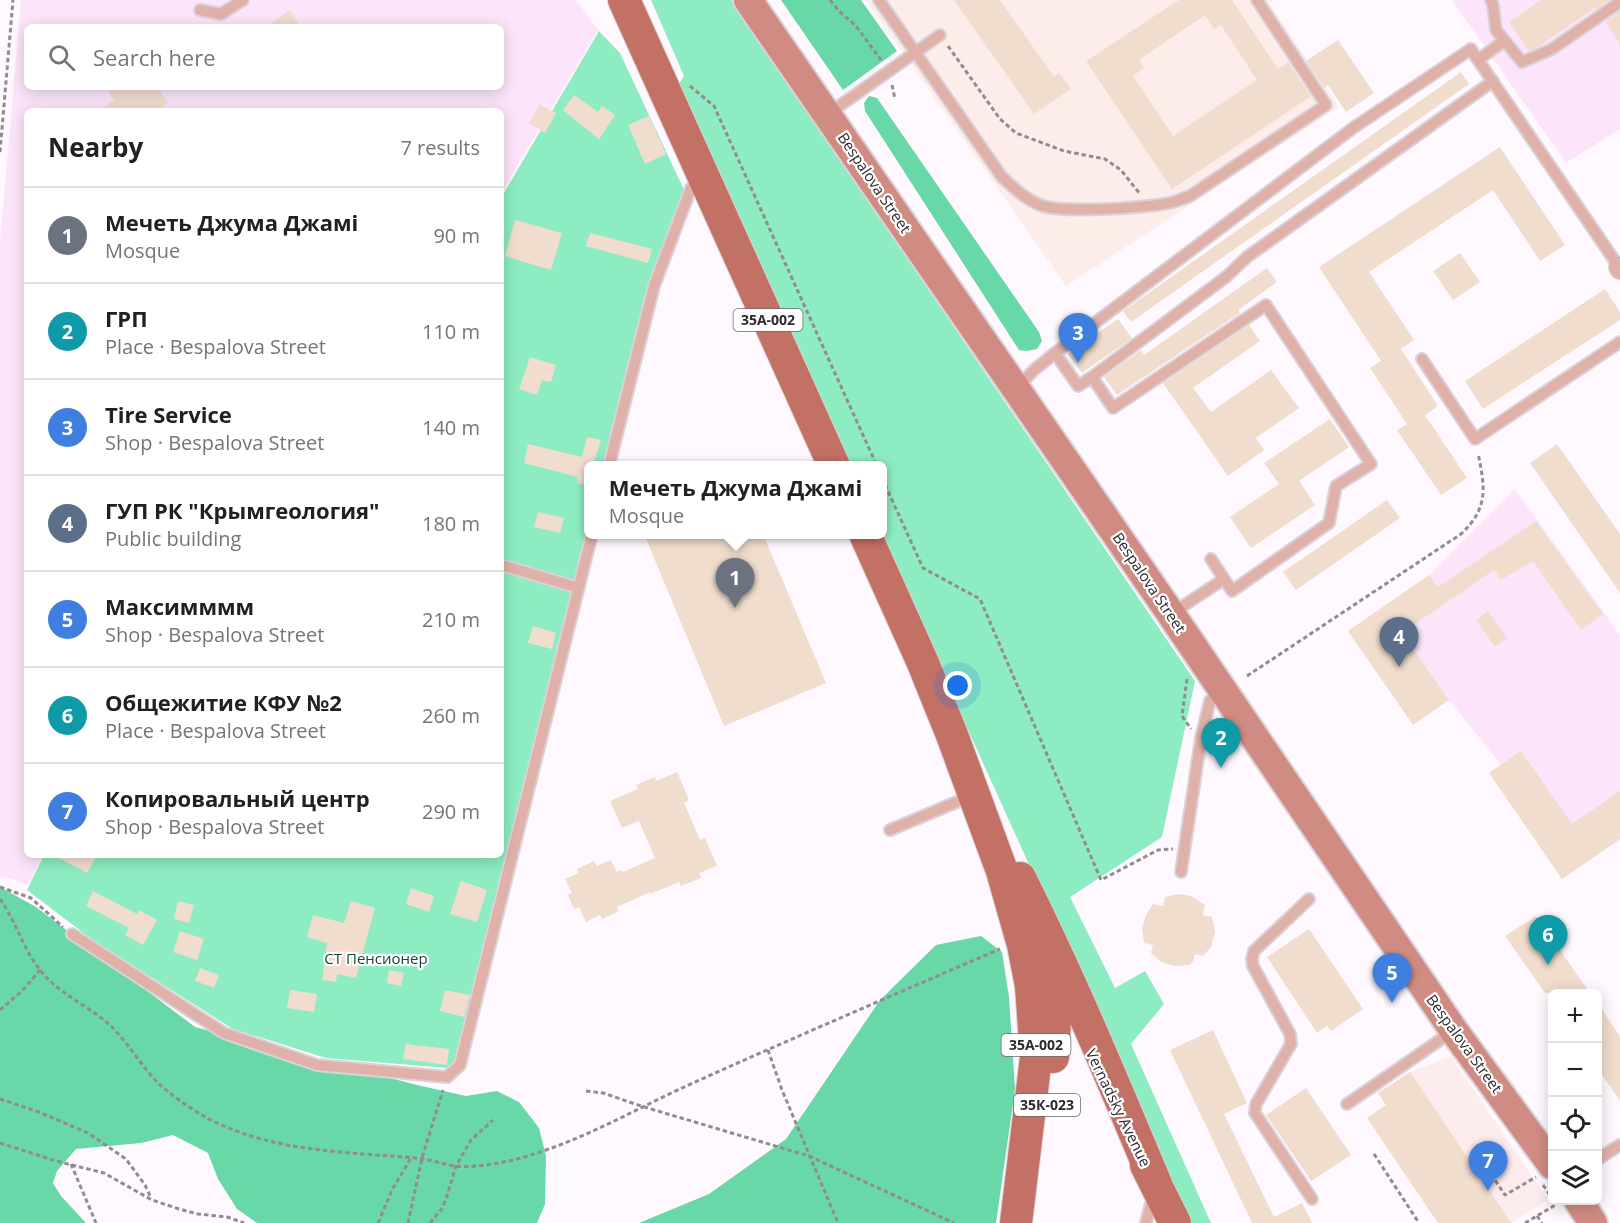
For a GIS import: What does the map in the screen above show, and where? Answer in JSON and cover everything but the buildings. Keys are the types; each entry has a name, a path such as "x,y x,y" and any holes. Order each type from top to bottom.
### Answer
{"main road":[{"name":"35А-002","path":"624,0 832,461"},
{"name":"Bespalova Street","path":"748,0 1171,614 1454,1031 1548,1160"},
{"name":"35А-002","path":"867,539 924,663 952,735 1002,871 1023,945 1031,986 1036,1058 1016,1223"},
{"name":"35А-002","path":"952,735 1058,954"},
{"name":"Vernadsky Avenue","path":"1002,871 1174,1223"},
{"name":"35К-023","path":"1034,1223 1054,1048 1058,954"},
{"name":"Vernadsky Avenue","path":"1058,954 1156,1184"},
{"path":"1571,1205 1593,1223"}],"lane":[{"path":"200,10 220,14 243,0"},
{"path":"879,0 1002,177 1017,192 1043,206 1068,209 1173,202 1190,195 1326,105 1257,0"},
{"path":"1495,2 1496,30 1522,62 1552,49 1620,2"},
{"path":"828,114 940,35"},
{"path":"1478,60 1504,41"},
{"path":"1016,389 1054,353 1353,128 1471,49 1619,268"},
{"path":"1054,353 1078,386 1226,277 1247,256 1493,81"},
{"path":"610,461 654,286 691,188 702,174"},
{"path":"1092,377 1113,408 1266,305 1371,464 1336,486 1329,523 1232,591 1210,559"},
{"path":"1422,358 1475,439 1620,342"},
{"path":"72,934 224,1033 317,1065 447,1077 460,1065 591,539"},
{"path":"504,567 579,588"},
{"path":"1171,614 1224,579"},
{"path":"1181,872 1201,738 1210,701 1221,689"},
{"path":"890,830 974,795"},
{"path":"1309,899 1254,951 1251,959 1252,966 1290,1034 1292,1044 1256,1104 1255,1113 1312,1199"},
{"path":"1347,1104 1454,1031"},
{"path":"1602,1156 1620,1145"},
{"path":"1146,1223 1156,1184"}],"path":[{"path":"0,152 13,0"},
{"path":"830,0 856,26 889,71"},
{"path":"940,35 1000,119 1016,133 1064,151 1105,159 1121,170 1149,205"},
{"path":"689,85 714,106 874,461"},
{"path":"1247,676 1461,534 1474,521 1482,503 1485,484 1475,439"},
{"path":"887,489 923,568 980,599 1101,880 1158,850 1183,848"},
{"path":"0,887 31,898 72,934"},
{"path":"0,899 40,970 55,985 97,1013 114,1029 156,1081 179,1100 207,1118 235,1130 292,1145 319,1150 422,1158 456,1166 483,1165 512,1160 566,1144 640,1106 1001,949"},
{"path":"0,1010 22,991 40,970"},
{"path":"768,1049 782,1090 838,1223"},
{"path":"408,1223 422,1158 447,1077"},
{"path":"586,1091 603,1093 810,1156 954,1223"},
{"path":"0,1099 39,1112 87,1133 126,1159 145,1185 152,1200"},
{"path":"430,1223 441,1210 456,1166 471,1140 493,1119"},
{"path":"0,1143 104,1173 152,1200 198,1214 227,1217 244,1223"},
{"path":"1374,1154 1419,1223"},
{"path":"378,1223 392,1190 412,1157"},
{"path":"71,1164 96,1223"},
{"path":"1484,1182 1493,1177 1506,1195 1537,1176 1548,1192"},
{"path":"1525,1223 1561,1205"},
{"path":"1537,1216 1542,1223"}],"shaded area":[{"path":"21,0 576,0 598,30 504,189 504,108 24,108 24,858 42,858 28,885 6,877 0,878 0,242"},
{"path":"866,0 1273,0 1269,3 1339,107 1066,286"},
{"path":"1452,0 1620,0 1620,129 1566,163"},
{"path":"1515,489 1620,635 1620,839 1562,879 1501,765 1449,700 1402,633 1448,601 1429,575"},
{"path":"1451,1056 1548,1200 1511,1223 1438,1223 1367,1118 1386,1105 1378,1093 1410,1072"}],"green space":[{"path":"651,0 731,0 1195,681 1162,837 1070,897 1115,988 1145,971 1164,1004 1131,1044 1211,1223 1191,1223 882,539 887,539 887,461 847,461 678,85 684,76"},
{"path":"781,0 861,0 897,51 843,90"},
{"name":"СТ Пенсионер","path":"599,31 620,53 685,192 608,461 584,461 584,539 587,539 458,1059 448,1068 326,1058 233,1029 94,941 27,890 43,858 504,858 504,193"},
{"path":"869,96 877,98 1039,332 1042,341 1037,349 1019,350 865,111 864,103"},
{"path":"0,887 36,907 195,1027 417,1085 466,1096 497,1091 519,1102 539,1128 546,1156 545,1204 537,1223 257,1223 237,1209 218,1179 208,1153 173,1135 141,1143 76,1149 57,1171 53,1183 61,1196 86,1223 0,1223"},
{"path":"981,936 1002,952 1009,997 1015,1089 996,1223 639,1223 709,1194 786,1139 880,1000 936,945"}],"place":[{"name":"Tire Service","path":"1078,363"},
{"name":"Мечеть Джума Джамі","path":"735,608"},
{"name":"ГУП РК \"Крымгеология\"","path":"1399,667"},
{"name":"ГРП","path":"1221,768"},
{"name":"Общежитие КФУ №2","path":"1548,965"},
{"name":"Максимммм","path":"1392,1003"},
{"name":"Копировальный центр","path":"1488,1191"}]}
